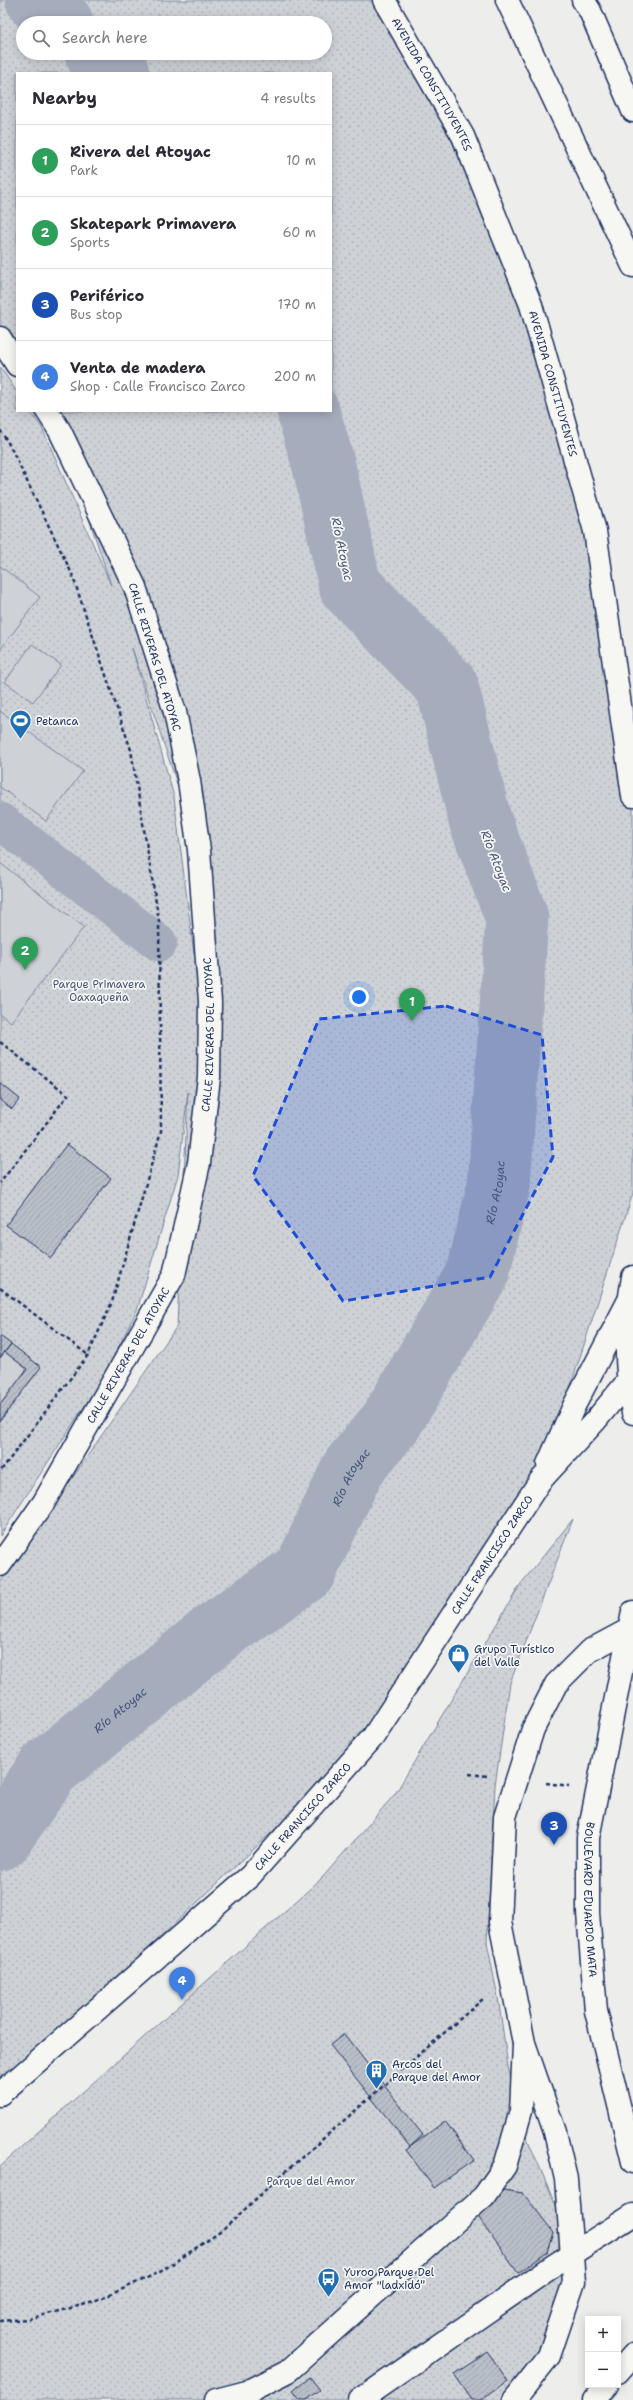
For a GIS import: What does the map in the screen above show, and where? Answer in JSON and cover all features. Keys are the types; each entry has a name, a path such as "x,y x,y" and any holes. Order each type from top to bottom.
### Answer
{"main road":[{"name":"AVENIDA CONSTITUYENTES","path":"384,0 463,136 531,305 595,531 633,796"},
{"path":"506,0 633,266"},
{"path":"589,4 633,112"},
{"path":"0,338 16,363"},
{"name":"CALLE RIVERAS DEL ATOYAC","path":"0,1565 44,1502 174,1275 199,1163 209,1077 210,1002 199,850 189,781 175,712 135,587 60,431 48,412"},
{"path":"633,1277 629,1300 630,1379 633,1412"},
{"name":"CALLE FRANCISCO ZARCO","path":"540,1481 574,1406 629,1300"},
{"name":"CALLE FRANCISCO ZARCO","path":"0,2094 250,1876 373,1737 540,1481 630,1379"},
{"path":"514,2400 549,2356 574,2282 566,2179 555,2132 524,2043 500,1922 506,1816 534,1729 556,1684 589,1651 631,1620"},
{"name":"BOULEVARD EDUARDO MATA","path":"631,1620 588,1838 588,1913 596,2011 633,2162"},
{"path":"216,2400 247,2392 286,2372 484,2196 505,2166 521,2111 524,2043"},
{"path":"360,2400 572,2254 633,2215"},
{"path":"621,2369 633,2355"},
{"path":"594,2400 604,2388"}],"path":[{"path":"0,430 10,446 72,574 131,750 159,920 161,1131 112,1302 88,1355 0,1472"},
{"path":"0,1042 68,1095 0,1183"},
{"path":"0,1288 88,1355"},
{"path":"469,1774 598,1789"},
{"path":"0,2321 28,2319 94,2302 160,2272 223,2230 311,2148 511,1975"}],"highlighted area":[{"path":"446,1006 542,1035 553,1157 490,1277 343,1301 253,1176 319,1019"}],"green space":[{"name":"Parque Primavera Oaxaqueña","path":"0,0 381,0 519,275 595,531 633,796 633,1193 540,1481 373,1737 0,2088 0,1583 177,1326 188,1092 178,1175 137,1310 104,1376 0,1536 0,367 16,391 16,412 31,412 42,428 111,585 60,431 46,412 332,412 332,72 16,72 16,372 0,349","holes":["132,648 199,850 194,954 174,797"]},
{"path":"0,566 40,597 0,650"},
{"path":"32,644 61,665 33,702 5,682"},
{"name":"Petanca","path":"0,711 83,771 46,821 0,787"},
{"path":"0,863 84,927 11,1022 0,1014"},
{"path":"5,1352 27,1369 0,1405 0,1358"},
{"name":"Parque del Amor","path":"573,1519 510,1683 495,1785 487,1942 499,2003 508,2067 524,2131 558,2210 570,2300 532,2381 506,2400 0,2400 0,2166 322,1878 395,1794 520,1585"}],"building":[{"path":"0,1083 20,1099 12,1109 0,1100"},
{"path":"67,1144 111,1178 51,1258 6,1225"},
{"path":"0,1336 11,1344 0,1358"},
{"path":"11,1344 41,1367 0,1421 0,1405 27,1369 5,1352"},
{"name":"Arcos del Parque del Amor","path":"344,2034 423,2135 410,2147 330,2045"},
{"path":"445,2121 474,2160 434,2188 406,2150"},
{"path":"504,2190 523,2193 554,2233 548,2252 518,2273 474,2211"},
{"path":"488,2352 508,2381 480,2400 472,2400 454,2374"},
{"path":"310,2377 320,2390 307,2400 300,2400 293,2391"}],"waterway":[{"name":"Río Atoyac","path":"37,0 54,16"},
{"name":"Río Atoyac","path":"104,60 117,72"},
{"name":"Río Atoyac","path":"0,1839 49,1768 218,1631 305,1571 353,1468 391,1422 478,1273 499,1185 517,918 480,820 447,686 350,586 324,466 308,412"},
{"path":"0,821 159,943"}],"place":[{"name":"Petanca","path":"21,740"},
{"name":"Skatepark Primavera","path":"25,970"},
{"name":"Rivera del Atoyac","path":"412,1021"},
{"name":"Grupo Turístico del Valle","path":"458,1674"},
{"name":"Periférico","path":"554,1845"},
{"name":"Venta de madera","path":"182,2000"},
{"name":"Arcos del Parque del Amor","path":"377,2090"},
{"name":"Yuroo Parque Del Amor \"ladxidó\"","path":"328,2298"}]}
